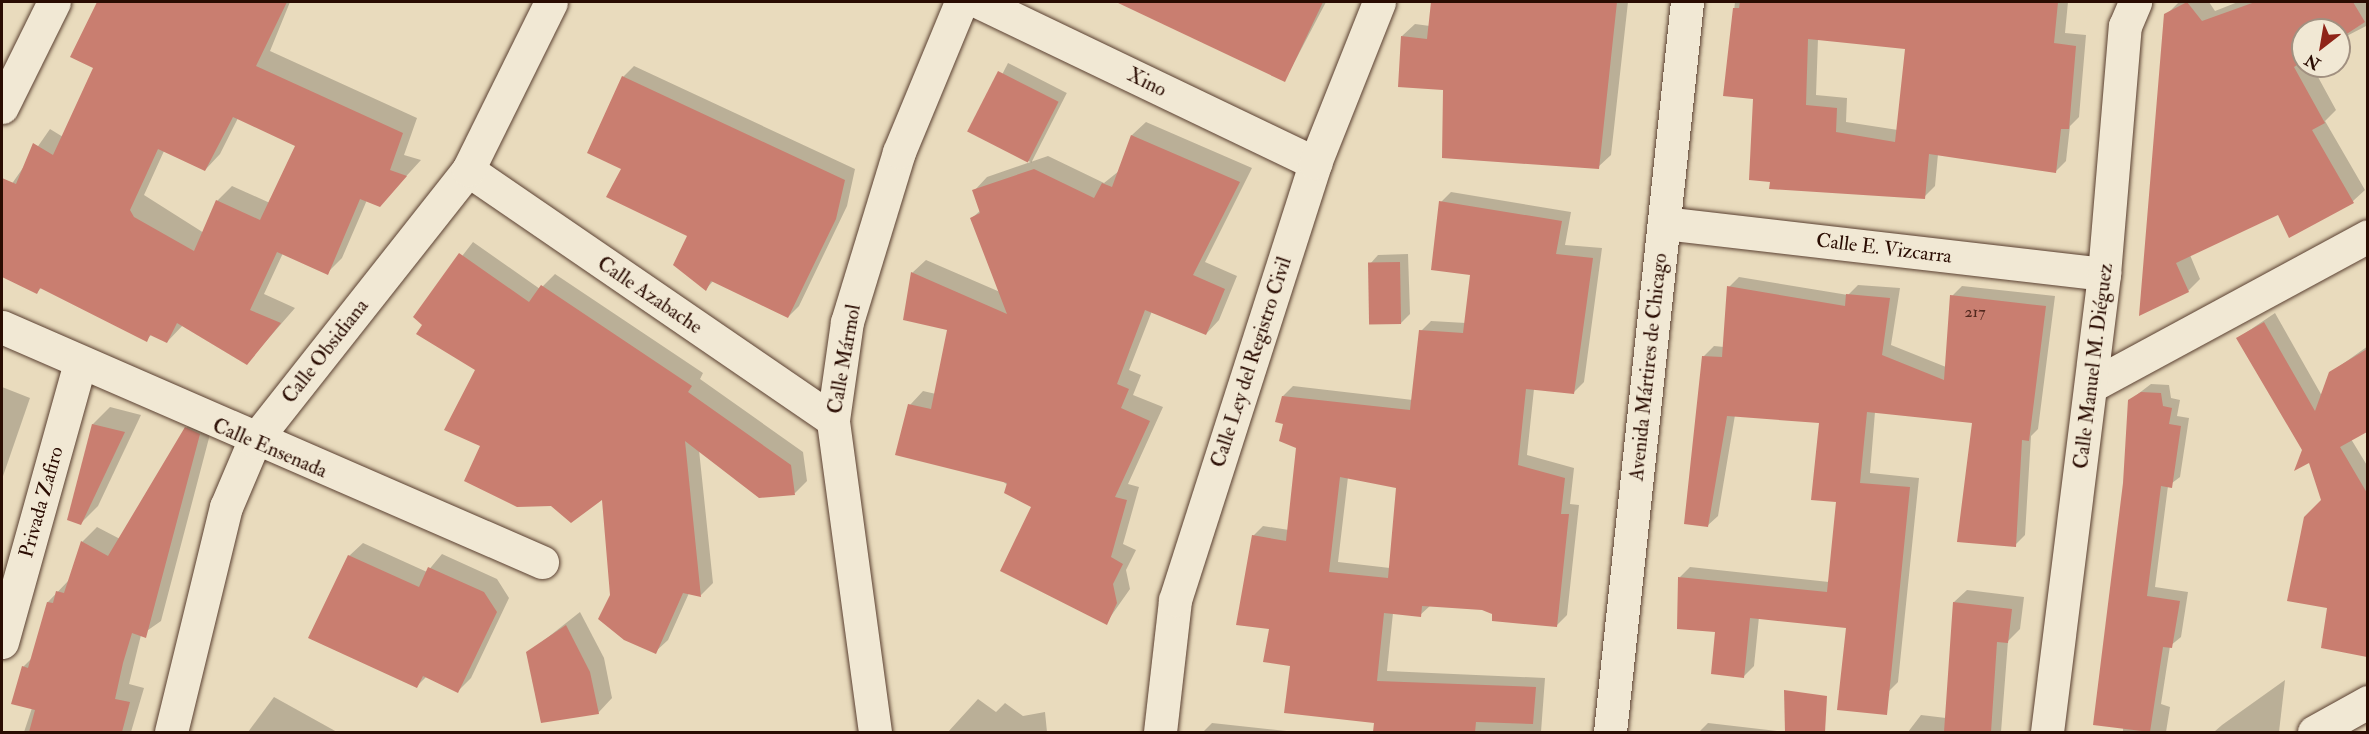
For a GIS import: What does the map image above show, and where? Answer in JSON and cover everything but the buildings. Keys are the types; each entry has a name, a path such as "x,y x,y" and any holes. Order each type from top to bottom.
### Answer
{"street":[{"path":"2,107 54,2"},
{"name":"Calle Obsidiana","path":"171,732 226,507 254,441 468,170 551,2"},
{"name":"Calle Mármol","path":"875,732 832,420 847,322 898,152 961,2"},
{"name":"Xino","path":"979,2 1315,163"},
{"name":"Calle Ley del Registro Civil","path":"1160,732 1175,600 1315,163 1379,2"},
{"name":"Avenida Mártires de Chicago","path":"1610,732 1687,2"},
{"name":"Calle Manuel M. Diéguez","path":"2054,732 2104,274 2126,26 2135,2"},
{"name":"Calle Azabache","path":"468,170 832,420"},
{"name":"Calle E. Vizcarra","path":"1664,223 2104,274"},
{"path":"2091,386 2367,236"},
{"name":"Calle Ensenada","path":"2,327 254,441 542,562"},
{"name":"Privada Zafiro","path":"2,642 80,363"},
{"path":"2314,732 2367,702"}]}
